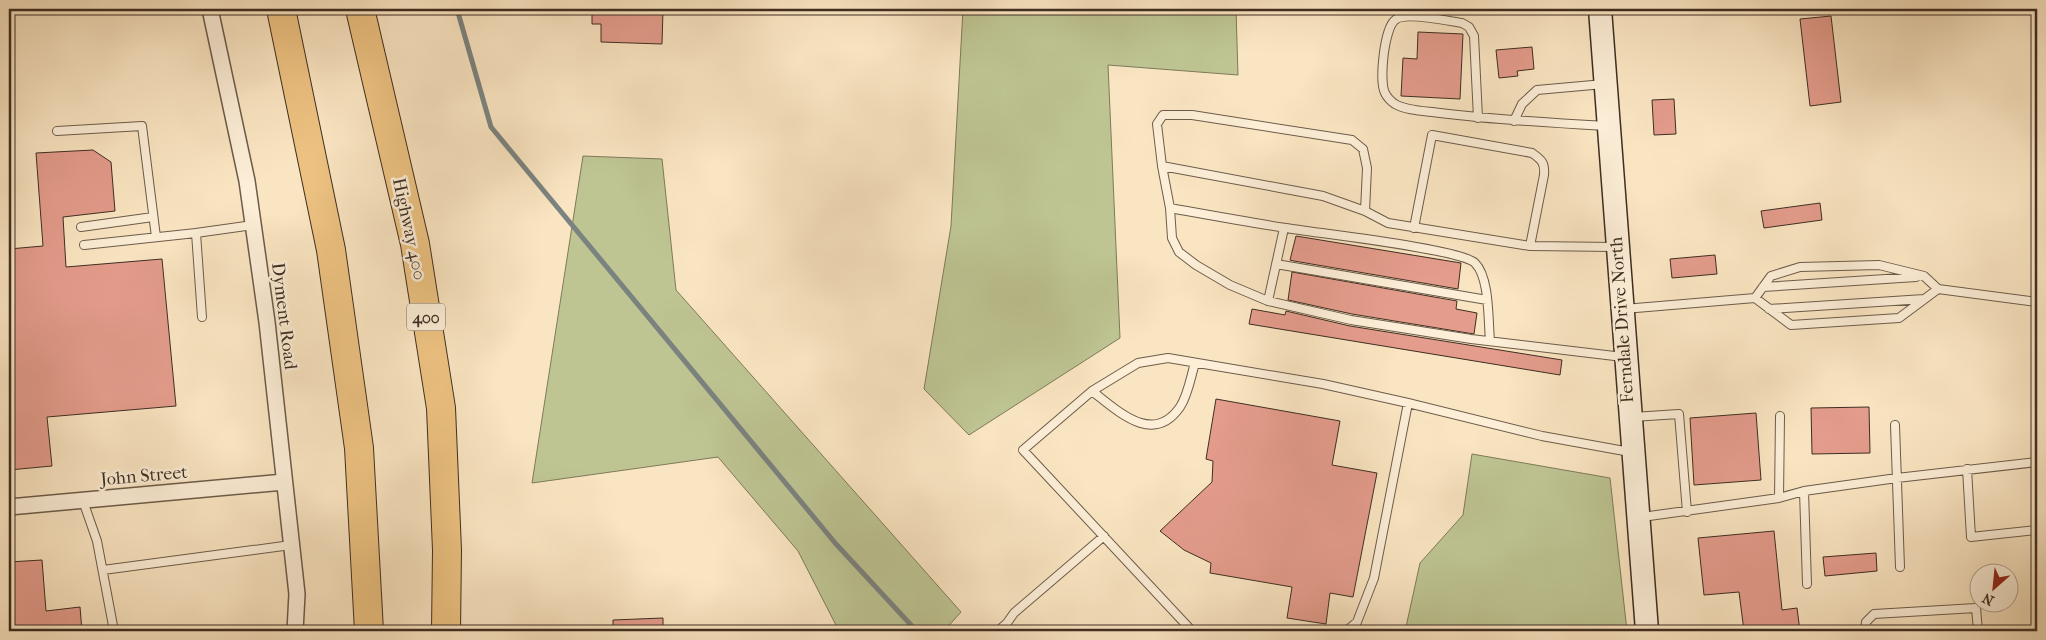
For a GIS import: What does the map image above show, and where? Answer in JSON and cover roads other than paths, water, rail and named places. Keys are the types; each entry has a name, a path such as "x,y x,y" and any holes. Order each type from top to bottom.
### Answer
{"highway":[{"path":"281,9 331,250 359,448 369,631"},
{"name":"Highway 400","path":"360,9 414,244 441,408 447,550 446,631"}],"main road":[{"name":"Ferndale Drive North","path":"1600,9 1604,84 1630,418 1640,517 1647,631"}],"street":[{"name":"Dyment Road","path":"210,9 247,181 267,322 297,594 295,631"},
{"name":"John Street","path":"9,508 284,482"}],"lane":[{"path":"1478,118 1474,36 1469,26 1462,22 1404,15 1394,20 1387,34 1382,78 1384,93 1396,105 1478,118 1608,126"},
{"path":"1514,121 1522,104 1537,90 1604,84"},
{"path":"1365,211 1367,168 1363,150 1352,140 1192,115 1164,114 1157,124 1170,208 1172,238 1179,252 1196,265 1230,285 1268,302 1351,320 1626,357"},
{"path":"58,131 142,126 156,237"},
{"path":"1414,228 1432,135 1532,153 1541,159 1545,165 1544,176 1530,246"},
{"path":"1162,166 1323,196 1365,211 1388,223 1414,228 1530,246 1617,247"},
{"path":"1170,208 1284,228 1429,249 1464,257 1475,263 1483,276 1490,340"},
{"path":"81,226 153,217"},
{"path":"84,245 253,225"},
{"path":"1268,302 1284,228"},
{"path":"196,233 202,317"},
{"path":"1276,264 1487,300"},
{"path":"1755,298 1771,276 1800,267 1879,265 1924,276 1938,289 2037,302"},
{"path":"1763,287 1924,276"},
{"path":"1622,309 1755,298 1791,325 1899,318 1938,289"},
{"path":"1769,309 1925,299"},
{"path":"1192,631 1023,450 1092,391 1138,363 1168,358 1323,384 1542,436 1633,453"},
{"path":"1092,391 1129,420 1154,425 1166,421 1180,406 1195,363"},
{"path":"1346,631 1357,622 1374,578 1408,403"},
{"path":"1630,418 1679,414 1687,512"},
{"path":"1780,416 1780,498"},
{"path":"1895,425 1900,567"},
{"path":"1640,517 1780,498 1804,491 1897,478 2037,462"},
{"path":"1967,469 1971,537 2037,530"},
{"path":"1804,491 1807,584"},
{"path":"82,501 97,540 114,631"},
{"path":"998,631 1007,624 1014,613 1104,536"},
{"path":"103,570 291,545"},
{"path":"1865,631 1866,622 1874,614 1976,608 1978,631"}],"waterway":[{"path":"457,9 491,127 836,544 911,625"}]}
